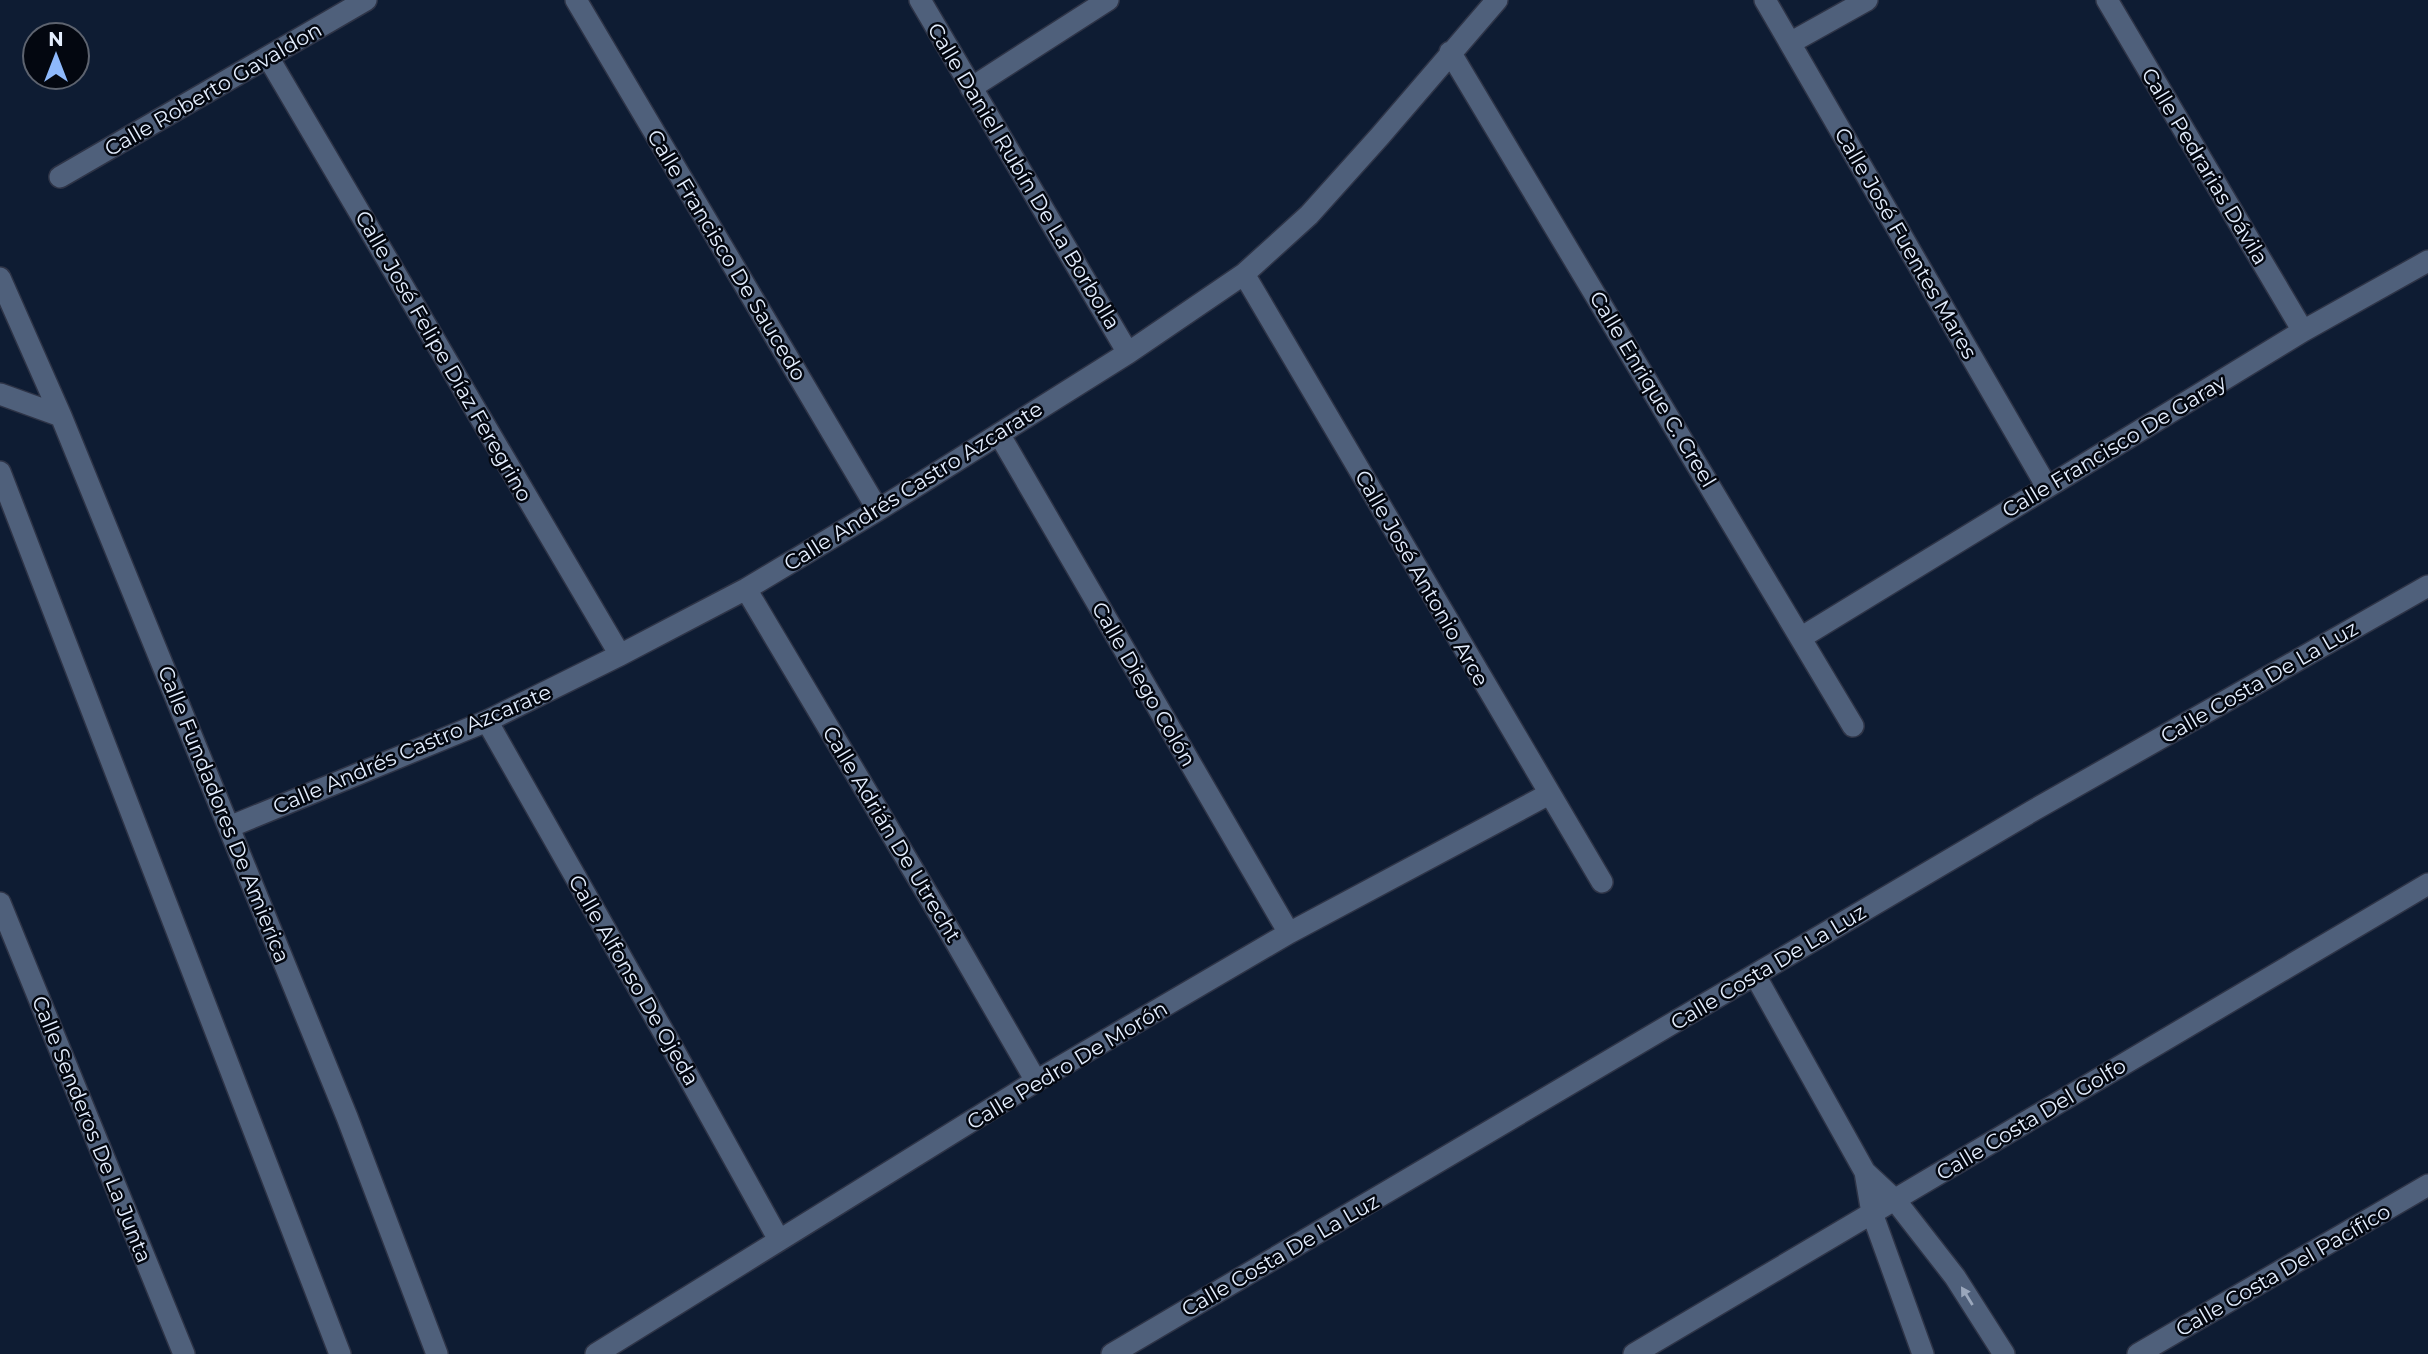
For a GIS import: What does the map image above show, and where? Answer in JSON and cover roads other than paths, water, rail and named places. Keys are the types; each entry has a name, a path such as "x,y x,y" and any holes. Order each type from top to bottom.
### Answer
{"street":[{"name":"Calle Roberto Gavaldon","path":"61,177 366,0"},
{"name":"Calle Francisco De Saucedo","path":"576,0 878,510"},
{"name":"Calle Daniel Rubín De La Borbolla","path":"920,0 1128,353"},
{"path":"971,88 1108,0"},
{"name":"Calle Andrés Castro Azcarate","path":"229,827 487,722 746,589 878,510 1128,353 1244,274 1309,215 1496,0"},
{"name":"Calle José Fuentes Mares","path":"1765,0 2047,487"},
{"path":"1790,43 1867,0"},
{"name":"Calle Pedrarias Dávila","path":"2107,0 2303,331"},
{"name":"Calle Enrique C. Creel","path":"1450,52 1853,726"},
{"name":"Calle José Felipe Díaz Feregrino","path":"268,57 620,655"},
{"name":"Calle Francisco De Garay","path":"1802,637 2303,331 2428,261"},
{"name":"Calle José Antonio Arce","path":"1244,274 1602,882"},
{"name":"Calle Fundadores De Amierica","path":"0,278 61,416 347,1116 437,1354"},
{"path":"0,394 61,416"},
{"name":"Calle Diego Colón","path":"999,434 1289,933"},
{"path":"0,472 340,1354"},
{"name":"Calle Costa De La Luz","path":"1112,1354 2034,810 2428,586"},
{"name":"Calle Adrián De Utrecht","path":"746,589 1036,1081"},
{"name":"Calle Alfonso De Ojeda","path":"487,722 673,1047 779,1240"},
{"name":"Calle Pedro De Morón","path":"596,1354 1036,1081 1289,933 1549,794"},
{"name":"Calle Costa Del Golfo","path":"1634,1354 2428,884"},
{"name":"Calle Senderos De La Junta","path":"0,903 184,1354"},
{"path":"1755,975 1865,1172 1895,1200 1955,1277 2004,1354"},
{"path":"1865,1172 1872,1213 1923,1354"},
{"name":"Calle Costa Del Pacífico","path":"2138,1354 2428,1185"}]}
